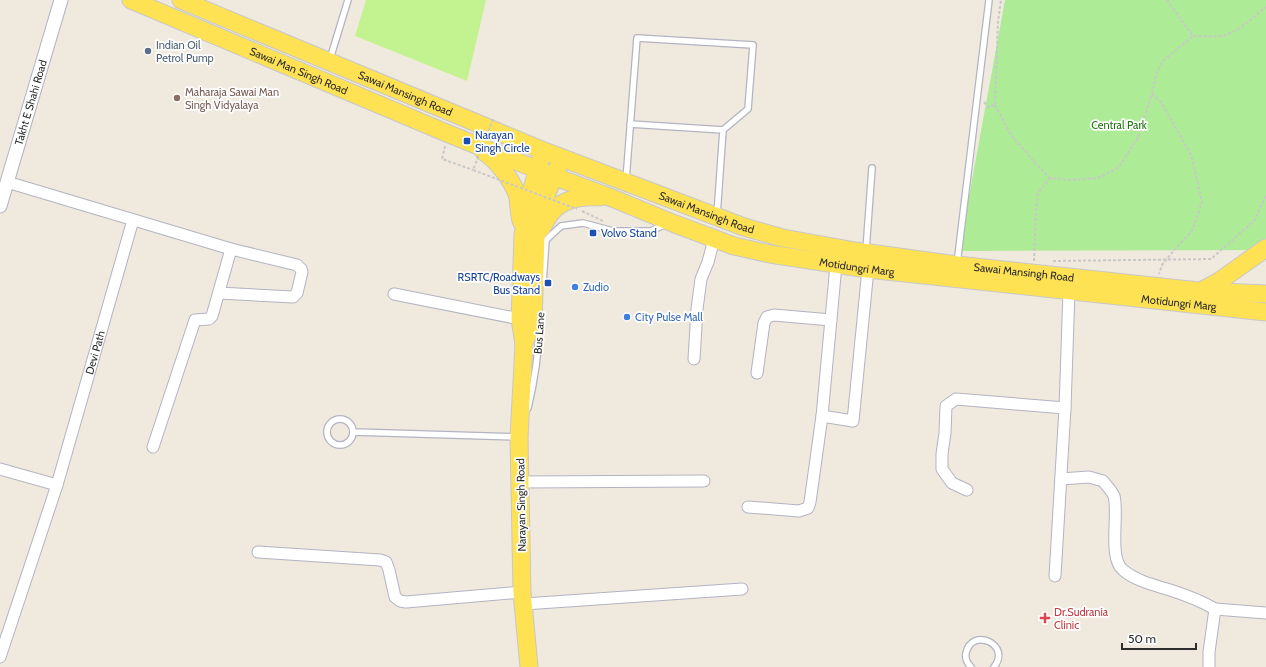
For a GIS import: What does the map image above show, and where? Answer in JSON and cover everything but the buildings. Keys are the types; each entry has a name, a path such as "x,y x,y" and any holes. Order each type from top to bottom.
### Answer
{"main road":[{"name":"Sawai Man Singh Road","path":"131,0 467,141"},
{"name":"Sawai Mansingh Road","path":"181,0 544,151 744,227 783,238 957,265 1036,265 1154,287 1266,294"},
{"name":"Motidungri Marg","path":"467,141 714,239 734,246 762,252 868,270 1266,312"},
{"path":"467,141 492,156 503,169 516,194 530,236"},
{"path":"524,344 533,321 530,196 537,169 544,151"},
{"path":"524,344 520,319 530,236 553,176 563,158"},
{"path":"530,236 551,212 569,199 586,196 612,198"},
{"path":"1199,291 1218,282 1266,248"},
{"name":"Narayan Singh Road","path":"524,344 520,437 520,482 523,598 529,667"},
{"path":"515,667 527,644"}],"street":[{"name":"Takht E Shahi Road","path":"3,194 61,0"},
{"path":"3,194 133,220 231,249 300,266 302,272 297,293 293,297 219,293"},
{"name":"Devi Path","path":"0,658 57,485 133,220"},
{"path":"694,359 697,309 701,280 708,262 714,239"},
{"path":"153,447 195,321 197,319 211,318 231,249"},
{"path":"748,507 799,511 808,508 822,416 836,265"},
{"path":"822,416 853,421 868,270"},
{"path":"1055,576 1065,408 1069,291"},
{"path":"394,294 520,319"},
{"path":"757,373 764,323 767,317 774,315 831,320"},
{"path":"967,490 952,483 942,469 946,406 956,399 1065,408"},
{"path":"0,469 57,485"},
{"path":"1061,479 1089,477 1103,481 1114,495 1115,546 1117,561 1121,570 1136,578 1197,600 1216,609 1266,613"},
{"path":"520,482 704,481"},
{"path":"258,552 380,560 386,562 395,598 406,602 742,589"},
{"path":"1208,667 1216,609"}],"lane":[{"path":"329,61 348,0"},
{"path":"957,265 989,0"},
{"path":"626,182 630,124 637,38 753,45 748,109 723,130 630,124"},
{"path":"717,217 723,130"},
{"path":"866,252 872,168"},
{"path":"542,293 546,240 561,226 583,223 613,231 651,231 670,222"},
{"name":"Bus Lane","path":"520,437 535,375 541,314"},
{"path":"341,418 352,424 354,432 350,441 342,445 333,443 328,436 327,431 333,420 341,418"},
{"path":"354,432 520,437"},
{"path":"971,667 966,660 967,650 973,642 983,639 993,643 996,648 998,659 994,667"}],"path":[{"path":"1001,0 998,21 995,105 1011,135 1050,178 1072,180 1098,178 1118,167 1138,138 1152,94 1157,72 1164,60 1193,36 1221,36 1232,32 1245,24 1266,7"},
{"path":"1167,0 1193,36"},
{"path":"1152,94 1161,102 1191,155 1202,202 1192,231 1162,265 1154,287"},
{"path":"978,95 988,107 995,105"},
{"path":"473,170 493,119"},
{"path":"442,158 577,208 602,219"},
{"path":"1036,265 1036,208 1038,194 1050,178"},
{"path":"1049,261 1211,259 1254,221 1266,196"}],"green space":[{"path":"366,0 486,0 467,81 355,36"},
{"name":"Central Park","path":"1005,0 1266,0 1266,238 1263,250 959,251"}],"place":[{"name":"Indian Oil Petrol Pump","path":"148,51"},
{"name":"Maharaja Sawai Man Singh Vidyalaya","path":"177,98"},
{"name":"Narayan Singh Circle","path":"467,141"},
{"name":"Volvo Stand","path":"593,233"},
{"name":"RSRTC/Roadways Bus Stand","path":"548,283"},
{"name":"Zudio","path":"575,287"},
{"name":"City Pulse Mall","path":"627,317"},
{"name":"Dr.Sudrania Clinic","path":"1045,618"}]}
